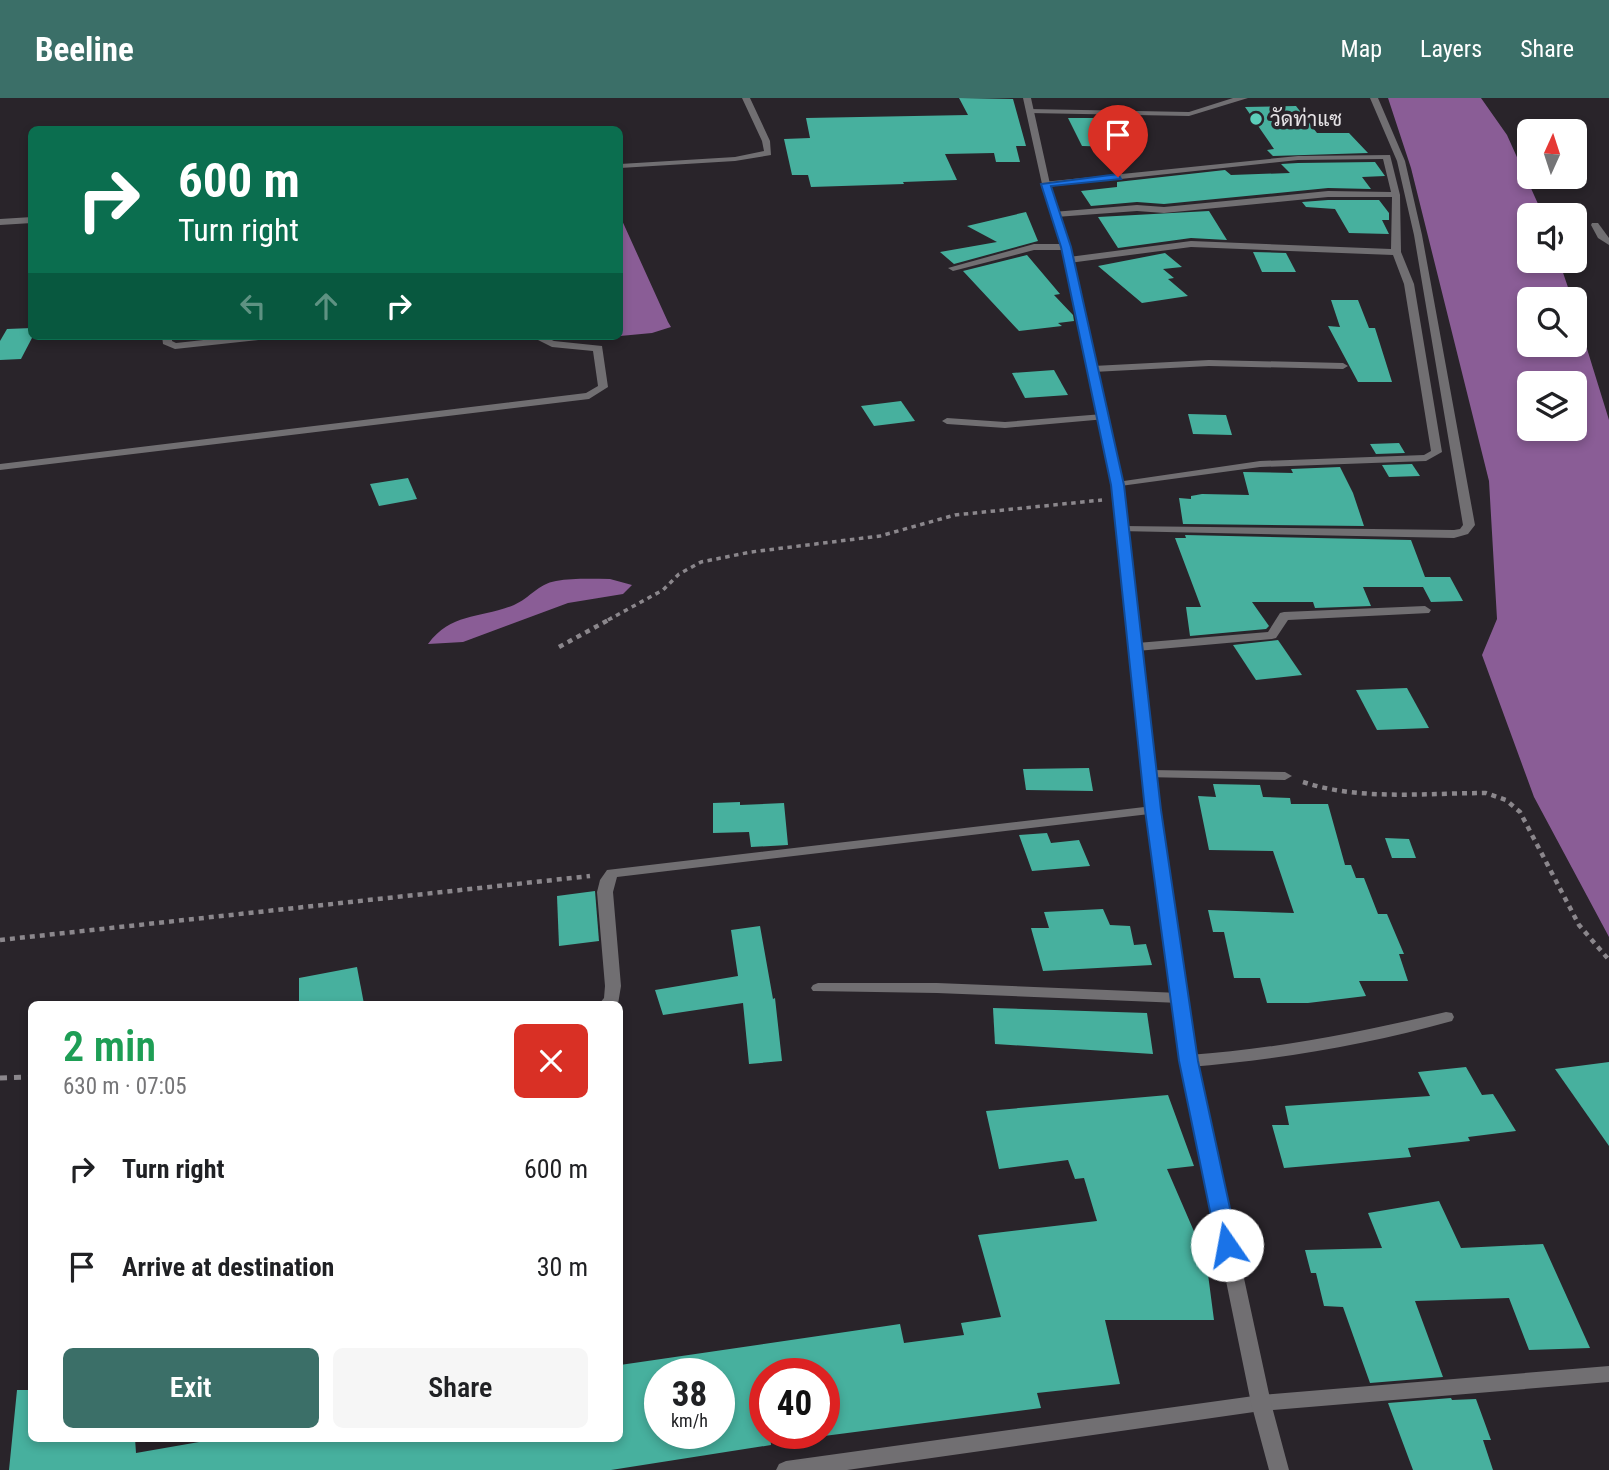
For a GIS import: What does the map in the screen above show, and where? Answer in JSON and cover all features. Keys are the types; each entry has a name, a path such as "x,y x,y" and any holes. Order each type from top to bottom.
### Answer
{"street":[{"path":"623,166 735,159 768,153 769,144 750,116 746,98"},
{"path":"1027,98 1046,184 1066,247 1118,492 1153,810 1189,1061 1261,1403 1279,1470"},
{"path":"1123,528 1454,534 1464,532 1469,525 1418,235 1401,161 1374,98"},
{"path":"1046,184 1298,158 1387,157 1396,195 1396,252 1409,284 1437,452 1433,456 1260,464 1118,492"},
{"path":"1056,214 1137,208 1164,210 1328,194 1396,195"},
{"path":"0,222 28,220"},
{"path":"1595,225 1601,236 1609,242"},
{"path":"1069,260 1191,244 1396,252"},
{"path":"953,268 1034,247 1066,247"},
{"path":"167,340 175,346 230,340"},
{"path":"0,467 562,400 600,392 603,387 598,348 552,344 544,340"},
{"path":"1093,369 1209,363 1343,366"},
{"path":"1136,647 1272,635 1284,616 1425,610"},
{"path":"1149,774 1285,776"},
{"path":"612,1001 605,892 607,880 612,873 1153,810"},
{"path":"1189,1061 1235,1059 1325,1046 1446,1017"},
{"path":"786,1470 1261,1403 1609,1374"}],"lane":[{"path":"1029,111 1189,114 1215,102 1245,98"},
{"path":"947,421 1005,425 1103,416"},
{"path":"818,988 951,989 1180,998"}],"path":[{"path":"559,647 663,590 680,574 701,562 751,552 880,536 955,516 1118,492"},
{"path":"1285,776 1324,789 1486,793 1506,800 1520,812 1579,925 1609,960"},
{"path":"0,940 612,873"},
{"path":"0,1078 28,1076"}],"shaded area":[{"path":"1388,98 1481,98 1507,135 1517,157 1517,189 1531,189 1538,203 1517,203 1517,273 1563,273 1568,287 1517,287 1517,357 1587,357 1587,349 1609,420 1609,937 1534,797 1482,655 1497,619 1489,481 1411,168"},
{"path":"623,223 671,327 652,333 623,336"},
{"path":"569,579 610,579 632,585 623,594 568,603 463,642 428,644 447,626 457,621 514,605 550,583"}],"building":[{"path":"959,98 1013,99 1026,146 1016,146 1020,162 996,162 994,153 945,154 957,180 903,182 904,184 811,187 808,175 792,175 784,139 810,138 806,118 968,115"},
{"path":"1296,106 1317,133 1349,133 1368,153 1273,156 1267,150 1274,149 1245,107"},
{"path":"1068,118 1114,118 1121,147 1082,146"},
{"path":"1375,162 1385,176 1362,177 1371,189 1328,188 1164,204 1137,202 1091,206 1081,191 1117,187 1117,182 1225,170 1231,175 1290,173 1281,164"},
{"path":"1379,200 1389,213 1389,220 1382,220 1389,234 1349,233 1335,209 1306,207 1302,202"},
{"path":"1209,211 1227,240 1191,238 1118,248 1098,217"},
{"path":"1026,212 1038,241 954,264 940,252 997,242 967,226"},
{"path":"1253,252 1286,253 1296,272 1262,272"},
{"path":"1165,253 1182,267 1163,269 1174,278 1168,279 1188,296 1142,303 1098,266"},
{"path":"1027,255 1060,294 1054,295 1073,315 1074,321 1058,323 1062,326 1019,331 963,271"},
{"path":"1331,300 1358,300 1369,328 1375,328 1392,382 1358,382 1328,326 1340,327"},
{"path":"28,328 28,340 31,340 21,359 0,360 0,341 7,329"},
{"path":"1054,370 1068,395 1025,398 1012,373"},
{"path":"901,401 915,421 874,426 861,406"},
{"path":"1188,414 1226,415 1232,435 1193,434"},
{"path":"1399,443 1405,453 1376,454 1370,444"},
{"path":"1412,464 1420,476 1389,477 1382,465"},
{"path":"1340,467 1353,493 1364,526 1183,524 1179,498 1191,499 1191,496 1202,494 1249,495 1243,472 1293,473 1291,469"},
{"path":"408,478 417,499 379,506 370,484"},
{"path":"1185,535 1411,540 1425,577 1450,577 1463,601 1431,602 1423,587 1363,587 1371,606 1315,608 1313,602 1252,602 1269,626 1266,629 1190,636 1186,607 1201,607 1175,538 1186,538"},
{"path":"1278,640 1302,675 1256,680 1233,645"},
{"path":"1407,688 1429,728 1377,730 1356,690"},
{"path":"1089,768 1093,791 1026,790 1023,769"},
{"path":"1213,784 1260,785 1263,797 1290,798 1291,804 1328,804 1345,865 1351,865 1356,878 1364,878 1378,914 1387,914 1404,954 1399,954 1408,981 1359,981 1366,996 1308,1003 1267,1003 1260,978 1234,978 1224,932 1213,932 1208,910 1294,913 1273,851 1209,850 1198,796 1216,797"},
{"path":"740,802 740,805 784,803 788,845 751,847 749,832 713,833 713,803"},
{"path":"1047,833 1051,843 1079,840 1090,866 1032,871 1019,835"},
{"path":"1385,838 1409,839 1416,858 1392,858"},
{"path":"595,891 599,941 559,946 557,896"},
{"path":"1103,909 1110,925 1130,926 1134,945 1146,944 1152,965 1043,971 1031,928 1049,928 1044,912"},
{"path":"760,926 773,999 775,998 782,1061 749,1064 743,1003 663,1015 655,990 738,976 731,930"},
{"path":"357,967 363,1001 299,1001 299,978"},
{"path":"993,1008 1147,1013 1153,1054 995,1044"},
{"path":"1609,1062 1609,1146 1555,1069"},
{"path":"1466,1067 1482,1095 1493,1094 1516,1131 1468,1137 1470,1141 1408,1148 1411,1157 1284,1168 1272,1125 1289,1125 1285,1106 1430,1096 1418,1072"},
{"path":"1168,1095 1194,1166 1167,1169 1206,1259 1214,1320 1105,1320 1120,1384 1037,1393 1041,1408 840,1434 840,1358 749,1358 749,1448 611,1470 9,1470 17,1390 28,1390 28,1442 135,1442 136,1453 199,1442 623,1442 623,1365 644,1361 644,1449 735,1449 735,1358 668,1358 900,1324 904,1343 964,1335 961,1323 1001,1317 978,1235 1097,1221 1084,1178 1075,1179 1068,1160 999,1169 986,1111"},
{"path":"1439,1201 1461,1248 1543,1244 1590,1348 1529,1350 1509,1298 1415,1301 1443,1377 1370,1383 1343,1307 1324,1306 1316,1273 1311,1273 1305,1250 1382,1248 1368,1213"},
{"path":"1451,1398 1476,1399 1491,1440 1483,1440 1493,1470 1413,1470 1388,1403"}],"place":[{"name":"วัดท่าแซ","path":"1256,119"}],"route":[{"path":"1118,177 1046,184 1066,247 1117,485 1153,810 1189,1061 1227,1245"}]}
